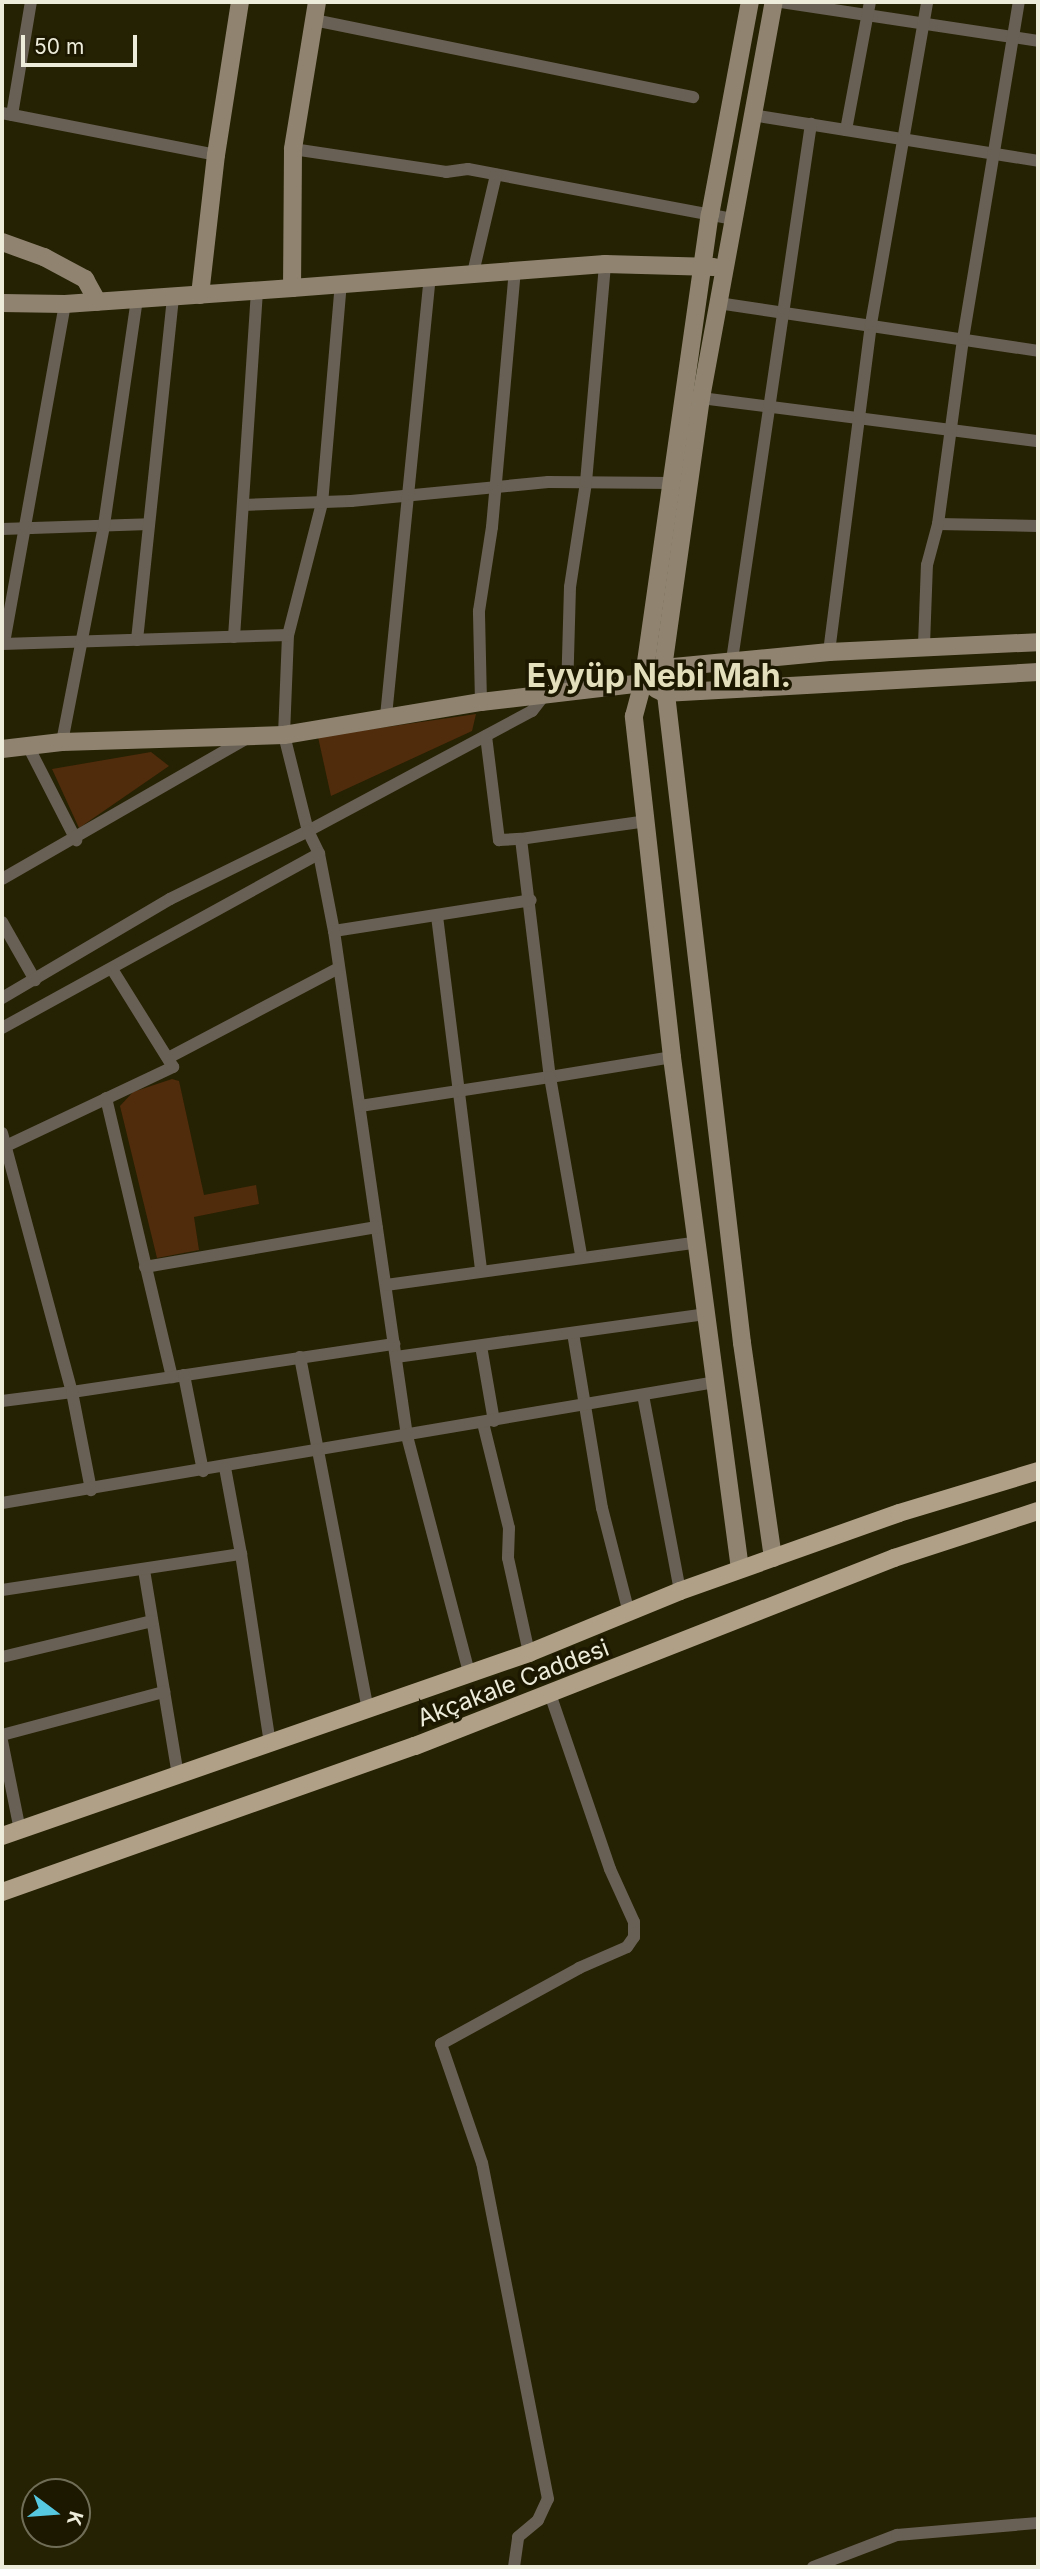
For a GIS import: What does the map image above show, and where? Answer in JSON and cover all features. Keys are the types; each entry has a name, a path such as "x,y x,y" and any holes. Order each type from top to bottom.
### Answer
{"main road":[{"path":"200,295 216,155 240,2"},
{"path":"740,1569 672,1057 634,716 643,683 705,266 710,215 750,2"},
{"path":"773,1558 742,1343 663,668 701,398 774,2"},
{"path":"292,288 293,149 315,11"},
{"path":"2,242 44,257 85,279 98,302"},
{"path":"2,303 65,304 257,292 341,282 605,264 724,267"},
{"path":"2,748 62,742 117,744 255,734 284,735 481,702 643,683 663,668 829,652 1038,642"},
{"path":"643,683 664,693 1038,671"},
{"name":"Akçakale Caddesi","path":"2,1836 529,1653 740,1569 1038,1471"},
{"name":"Akçakale Caddesi","path":"2,1892 550,1694 894,1558 1038,1511"}],"street":[{"path":"32,2 7,114 216,155"},
{"path":"781,2 1038,41"},
{"path":"846,130 870,2"},
{"path":"829,652 872,324 927,2"},
{"path":"924,646 927,565 938,524 963,338 1019,2"},
{"path":"315,11 692,97"},
{"path":"752,115 1038,161"},
{"path":"732,660 811,124"},
{"path":"293,149 446,172 468,169 732,219"},
{"path":"473,273 496,175"},
{"path":"567,694 570,587 586,482 605,264"},
{"path":"481,702 480,611 514,270"},
{"path":"386,716 404,550 405,493 430,276"},
{"path":"341,282 322,503 289,635 284,735 307,831 319,854 334,931 407,1436 469,1672"},
{"path":"234,637 257,292"},
{"path":"136,640 173,296"},
{"path":"62,742 104,525 137,299"},
{"path":"718,303 1038,351"},
{"path":"65,304 3,643 289,635"},
{"path":"701,398 1038,442"},
{"path":"243,505 322,503 494,486 586,482 673,483"},
{"path":"2,529 26,526 149,524"},
{"path":"938,524 1038,526"},
{"path":"2,998 170,899 307,831 532,711 543,696"},
{"path":"2,879 76,840 255,734"},
{"path":"486,736 499,840 647,821"},
{"path":"28,746 76,840"},
{"path":"521,839 531,900 550,1077 581,1255"},
{"path":"2,1028 319,854"},
{"path":"334,931 531,900"},
{"path":"437,916 481,1270"},
{"path":"2,922 35,980"},
{"path":"168,1058 339,968"},
{"path":"91,1490 72,1392 4,1139 106,1098 173,1067 112,969"},
{"path":"360,1106 459,1093 672,1057"},
{"path":"106,1098 145,1266 203,1471"},
{"path":"145,1266 377,1227"},
{"path":"386,1285 581,1255 698,1242"},
{"path":"2,1401 300,1357 481,1346 707,1314"},
{"path":"573,1334 582,1405 602,1508 629,1614"},
{"path":"481,1346 488,1422 509,1528 508,1558 529,1653"},
{"path":"300,1357 316,1452 368,1710"},
{"path":"2,1503 225,1468 715,1382"},
{"path":"643,1395 680,1591"},
{"path":"225,1468 258,1643 270,1743"},
{"path":"2,1590 241,1554"},
{"path":"144,1570 178,1776"},
{"path":"2,1657 152,1620"},
{"path":"2,1735 164,1692"},
{"path":"514,2567 518,2537 538,2520 548,2500 482,2163 441,2044 579,1968 627,1947 634,1937 634,1922 610,1869 550,1694"},
{"path":"2,1741 20,1830"},
{"path":"813,2567 897,2535 1038,2523"}],"shaded area":[{"path":"476,714 472,731 331,796 318,737"},
{"path":"151,752 169,766 79,828 52,769"},
{"path":"172,1079 179,1081 204,1195 256,1185 259,1204 194,1217 199,1250 157,1258 120,1106 133,1092"}],"district":[{"name":"Eyyüp Nebi Mah.","path":"659,676"}]}
